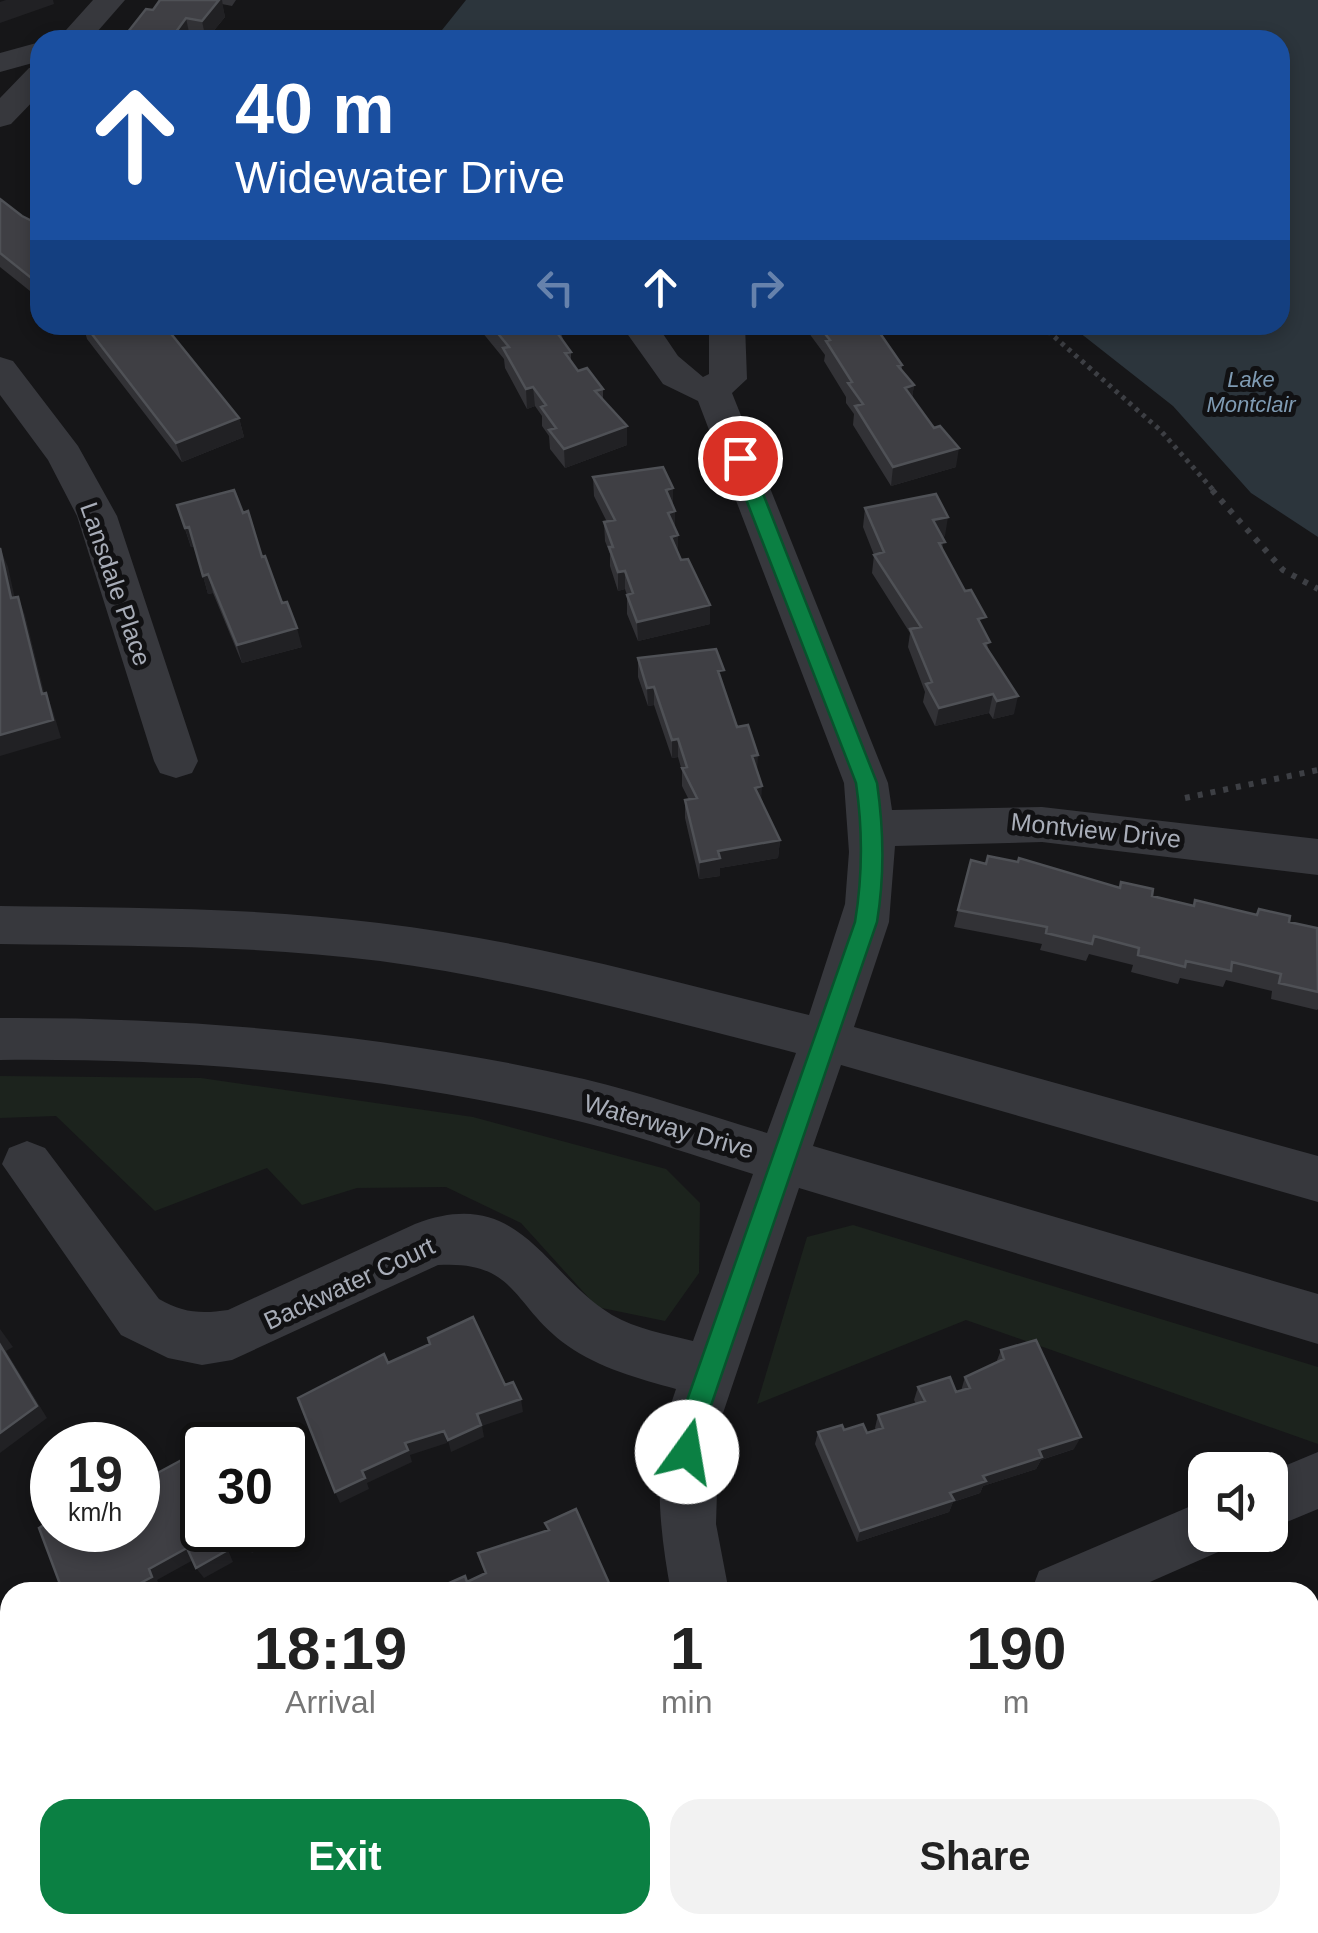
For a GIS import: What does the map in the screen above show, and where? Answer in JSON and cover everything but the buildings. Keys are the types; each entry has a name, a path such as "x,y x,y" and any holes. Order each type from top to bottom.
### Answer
{"street":[{"path":"82,30 110,0"},
{"path":"0,63 30,54"},
{"path":"0,117 30,86"},
{"path":"646,335 684,386 712,389 728,378 727,335"},
{"name":"Lansdale Place","path":"0,370 64,454 96,516 176,761"},
{"path":"698,1582 688,1524 687,1452 691,1426 866,922 873,878 873,830 866,783 712,389"},
{"name":"Montview Drive","path":"873,830 944,821 1022,820 1318,858"},
{"path":"0,925 232,928 379,942 558,972 826,1040 1318,1180"},
{"name":"Waterway Drive","path":"0,1040 235,1044 479,1077 588,1102 1318,1319"},
{"name":"Backwater Court","path":"27,1164 140,1318 168,1333 202,1339 232,1335 434,1241 465,1236 490,1240 516,1254 554,1304 592,1333 636,1352 710,1371"},
{"path":"1288,1493 1318,1480"},
{"path":"1083,1582 1188,1536"}],"path":[{"path":"1052,335 1170,440 1282,570 1318,589"},
{"path":"1176,801 1318,770"}],"shaded area":[{"path":"0,1076 201,1078 473,1117 666,1169 700,1203 699,1273 665,1321 597,1307 521,1223 446,1187 357,1188 302,1205 267,1168 155,1211 56,1116 0,1118"},
{"path":"853,1225 1318,1367 1318,1444 966,1320 757,1404 807,1237"}],"water":[{"name":"Lake Montclair","path":"466,0 1318,0 1318,537 1251,493 1173,406 1083,335 1290,335 1290,30 442,30"}],"route":[{"path":"687,1452 691,1426 866,922 873,878 873,830 866,783 740,458"}]}
